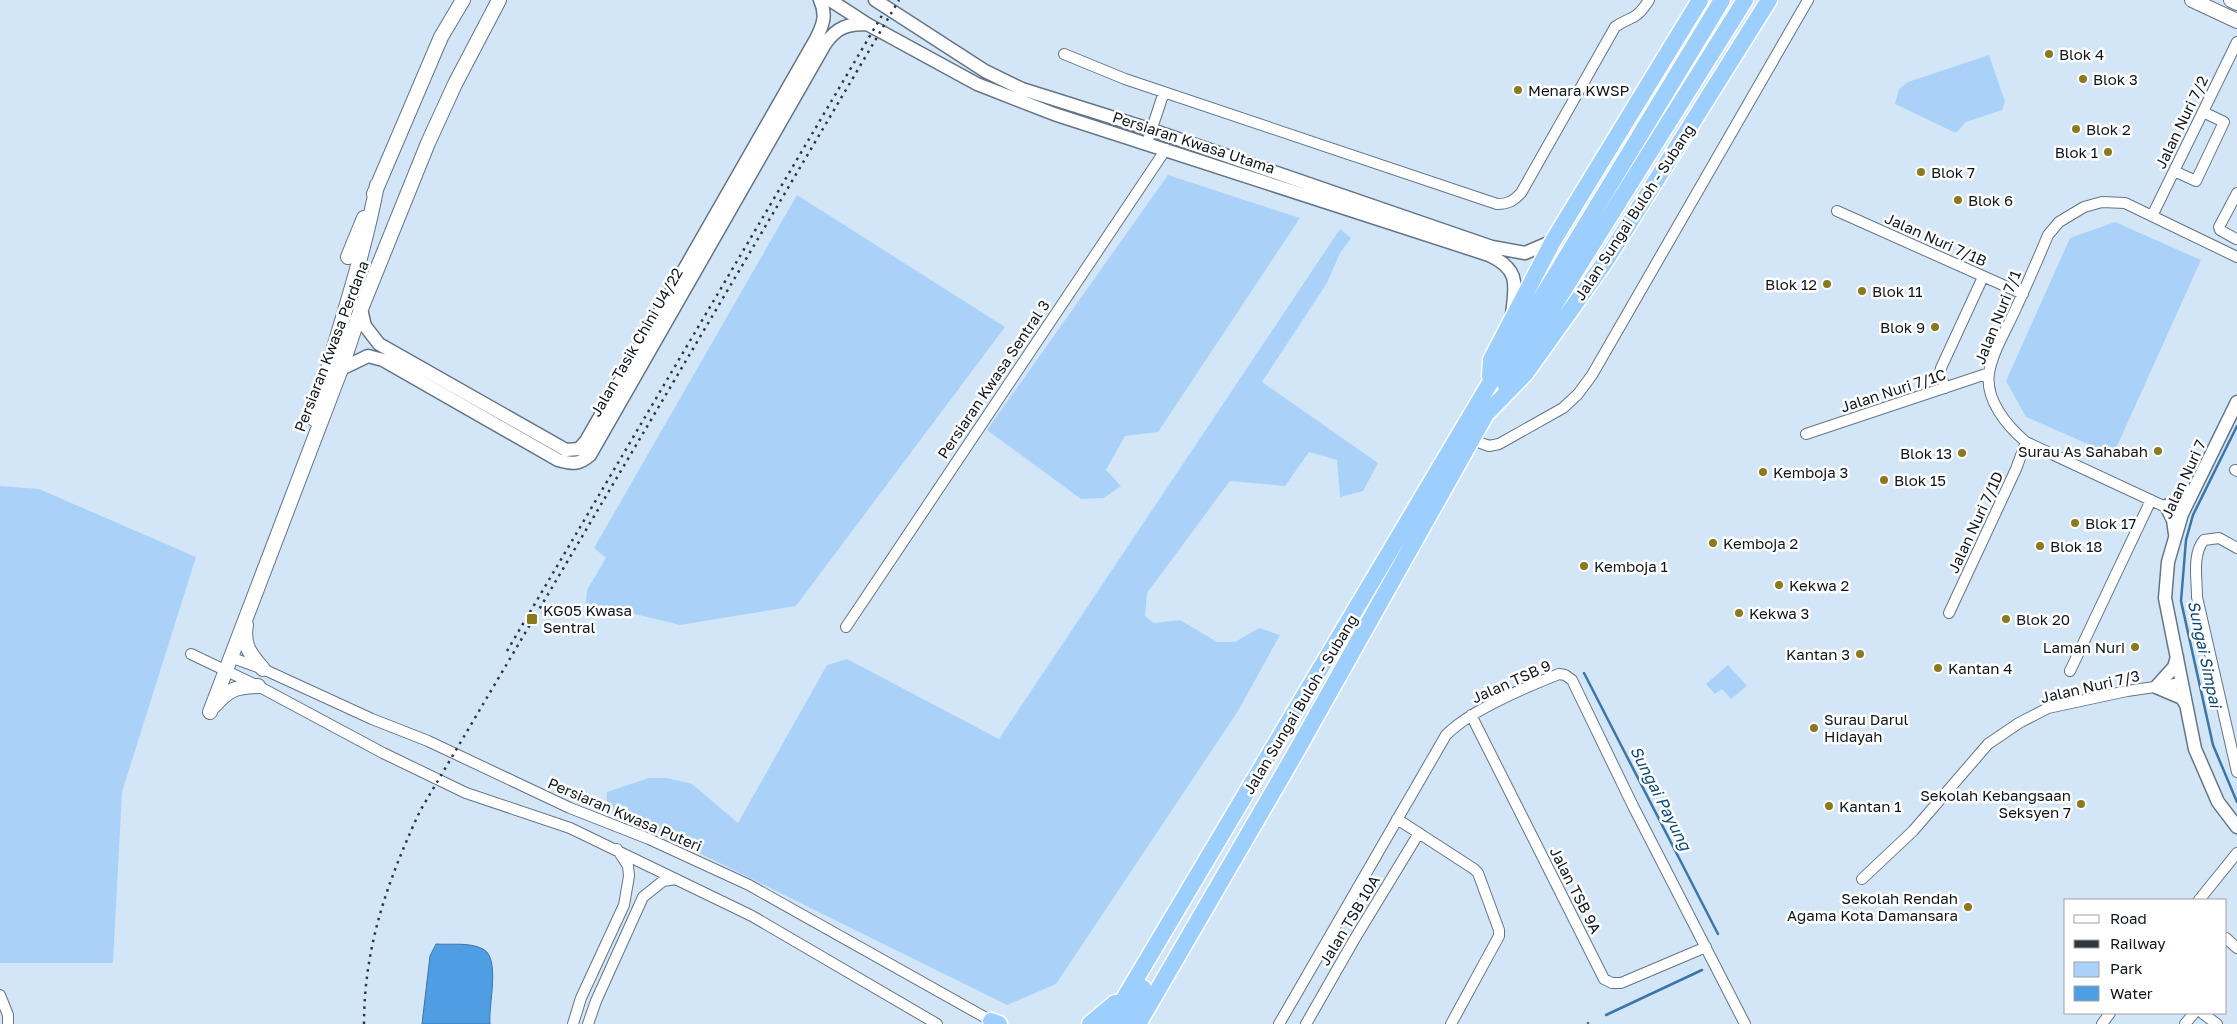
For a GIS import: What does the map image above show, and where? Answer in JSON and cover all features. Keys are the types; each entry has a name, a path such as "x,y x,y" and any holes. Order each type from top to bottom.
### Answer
{"highway":[{"name":"Jalan Sungai Buloh - Subang","path":"1490,383 1491,360 1553,241 1700,0"},
{"name":"Jalan Sungai Buloh - Subang","path":"1138,1024 1292,759 1470,439 1486,414 1522,343 1722,0"},
{"name":"Jalan Sungai Buloh - Subang","path":"1109,1024 1490,383 1522,343 1744,0"},
{"name":"Jalan Sungai Buloh - Subang","path":"1486,414 1525,374 1605,262 1769,0"},
{"path":"1123,1024 1320,695 1332,686"},
{"path":"1150,1024 1197,935 1198,919"},
{"path":"1090,1024 1134,982"}],"main road":[{"name":"Persiaran Kwasa Perdana","path":"348,256 441,38 463,0"},
{"name":"Persiaran Kwasa Perdana","path":"258,686 238,686 226,694 210,712 341,369 361,309 428,143 455,84 499,0"},
{"path":"2192,0 2237,21"},
{"path":"2231,0 2237,3"},
{"path":"299,475 329,358 370,223 378,186"},
{"path":"253,598 244,635 247,650 264,669"}],"street":[{"name":"Jalan Tasik Chini U4/22","path":"578,449 586,441 816,40 824,19 824,8 820,0"},
{"name":"Persiaran Kwasa Utama","path":"830,0 867,24 977,84 1054,114 1148,143 1500,260 1508,267 1515,283 1511,320"},
{"path":"1064,54 1092,67 1164,92 1498,204 1506,204 1513,201 1521,193 1615,28 1622,22 1632,20 1641,13 1649,0"},
{"path":"1470,439 1489,446 1500,444 1563,408 1578,394 1592,375 1808,0"},
{"name":"Persiaran Kwasa Utama","path":"877,1 985,71 1022,89 1152,130 1499,249 1525,253 1553,241"},
{"name":"Jalan Tasik Chini U4/22","path":"581,463 590,455 832,34 840,27 850,24 867,24"},
{"name":"Jalan Nuri 7/2","path":"2152,216 2237,42"},
{"path":"1148,143 1164,92"},
{"path":"2174,171 2196,181 2224,122 2203,112"},
{"name":"Persiaran Kwasa Sentral 3","path":"846,627 1166,149"},
{"path":"2233,255 2237,239 2220,230 2219,227 2237,194"},
{"name":"Jalan Nuri 7/1","path":"2182,514 2026,442 2015,433 1998,410 1990,385 1989,373 1998,348 2048,235 2060,221 2084,208 2102,202 2125,203 2233,255"},
{"name":"Jalan Nuri 7/1B","path":"1837,210 2023,294"},
{"path":"1945,388 1941,368 1984,276"},
{"path":"341,369 368,356 383,360 558,460 571,464 581,463 578,449 566,450 379,344 364,326 361,309"},
{"name":"Jalan Nuri 7/1C","path":"1806,434 1989,373"},
{"name":"Jalan Nuri 7","path":"2237,402 2233,414 2192,491 2182,514 2168,562 2164,598 2196,749 2207,780 2218,802 2237,827"},
{"name":"Jalan Nuri 7/1D","path":"1950,614 2016,469 2026,442"},
{"path":"2175,536 2173,520 2166,506 2179,502 2192,491"},
{"path":"2070,671 2151,500"},
{"path":"2237,548 2219,538 2204,540 2198,550 2196,568 2198,597 2237,772"},
{"name":"Persiaran Kwasa Puteri","path":"192,654 264,669 372,719 428,741 570,808 649,839 748,885 996,1023"},
{"path":"2177,657 2174,667 2156,687 2182,698 2186,705"},
{"name":"Persiaran Kwasa Puteri","path":"228,663 258,686 383,753 466,793 570,828 617,849 752,916 937,1024"},
{"name":"Jalan TSB 9","path":"1279,1024 1446,735 1456,724 1471,715 1559,674 1565,675 1572,680 1633,806 1745,1024"},
{"name":"Jalan Nuri 7/3","path":"1862,879 1913,832 1988,744 2019,723 2048,708 2182,683"},
{"name":"Jalan TSB 9A","path":"1471,715 1604,979 1612,983 1621,983 1706,947"},
{"path":"1397,819 1478,873 1500,930 1499,936 1451,1024"},
{"name":"Jalan TSB 10A","path":"1306,1024 1419,833"},
{"path":"573,1024 581,998 624,905 629,876 628,866 617,849"},
{"path":"2200,899 2236,858"},
{"path":"588,1024 596,1000 643,897 663,881 676,879"},
{"path":"2227,939 2237,948"},
{"path":"0,995 8,1014 8,1024"},
{"path":"2185,1024 2193,1014"},
{"path":"2203,1014 2216,1024"}],"green space":[{"path":"1989,55 2005,102 2002,110 1966,122 1956,133 1895,104 1899,89 1908,82"},
{"path":"1168,175 1300,218 1158,432 1125,436 1106,470 1121,486 1104,498 1081,499 987,430"},
{"path":"797,195 1005,327 796,606 680,625 631,613 585,615 587,590 606,558 594,548"},
{"path":"2115,222 2201,260 2113,455 2026,417 2006,381 2070,238"},
{"path":"1340,229 1351,238 1340,253 1327,283 1262,382 1378,463 1363,491 1340,497 1337,460 1309,452 1285,486 1230,481 1147,593 1145,616 1154,623 1180,620 1217,642 1235,642 1259,628 1280,635 1238,711 1056,984 1007,1005 606,807 607,792 649,778 667,778 692,784 738,823 827,665 847,659 999,739"},
{"path":"0,486 39,489 196,557 122,792 113,963 0,963"},
{"path":"1728,665 1747,686 1731,699 1722,689 1715,694 1706,684"}],"water":[{"path":"436,944 472,945 483,949 488,954 493,972 490,1024 422,1024 430,956"}],"waterway":[{"name":"Sungai Simpai","path":"2237,426 2193,515 2186,540 2181,601 2213,745 2237,802"},
{"name":"Sungai Payung","path":"1584,673 1718,934"},
{"name":"Sungai Payung","path":"1606,1015 1702,970"}],"railway":[{"path":"364,1024 368,968 380,914 398,862 420,811 899,0"},
{"path":"507,651 884,12"}],"place":[{"name":"Blok 4","path":"2049,54"},
{"name":"Blok 3","path":"2083,79"},
{"name":"Menara KWSP","path":"1518,90"},
{"name":"Blok 2","path":"2076,129"},
{"name":"Blok 1","path":"2108,152"},
{"name":"Blok 7","path":"1921,172"},
{"name":"Blok 6","path":"1958,200"},
{"name":"Blok 12","path":"1827,284"},
{"name":"Blok 11","path":"1862,291"},
{"name":"Blok 9","path":"1935,327"},
{"name":"Surau As Sahabah","path":"2158,451"},
{"name":"Blok 13","path":"1962,453"},
{"name":"Kemboja 3","path":"1763,472"},
{"name":"Blok 15","path":"1884,480"},
{"name":"Blok 17","path":"2075,523"},
{"name":"Kemboja 2","path":"1713,543"},
{"name":"Blok 18","path":"2040,546"},
{"name":"Kemboja 1","path":"1584,566"},
{"name":"Kekwa 2","path":"1779,585"},
{"name":"Kekwa 3","path":"1739,613"},
{"name":"KG05 Kwasa Sentral","path":"532,619"},
{"name":"Blok 20","path":"2006,619"},
{"name":"Laman Nuri","path":"2135,647"},
{"name":"Kantan 3","path":"1860,654"},
{"name":"Kantan 4","path":"1938,668"},
{"name":"Surau Darul Hidayah","path":"1814,728"},
{"name":"Sekolah Kebangsaan Seksyen 7","path":"2081,804"},
{"name":"Kantan 1","path":"1829,806"},
{"name":"Sekolah Rendah Agama Kota Damansara","path":"1968,907"}]}
